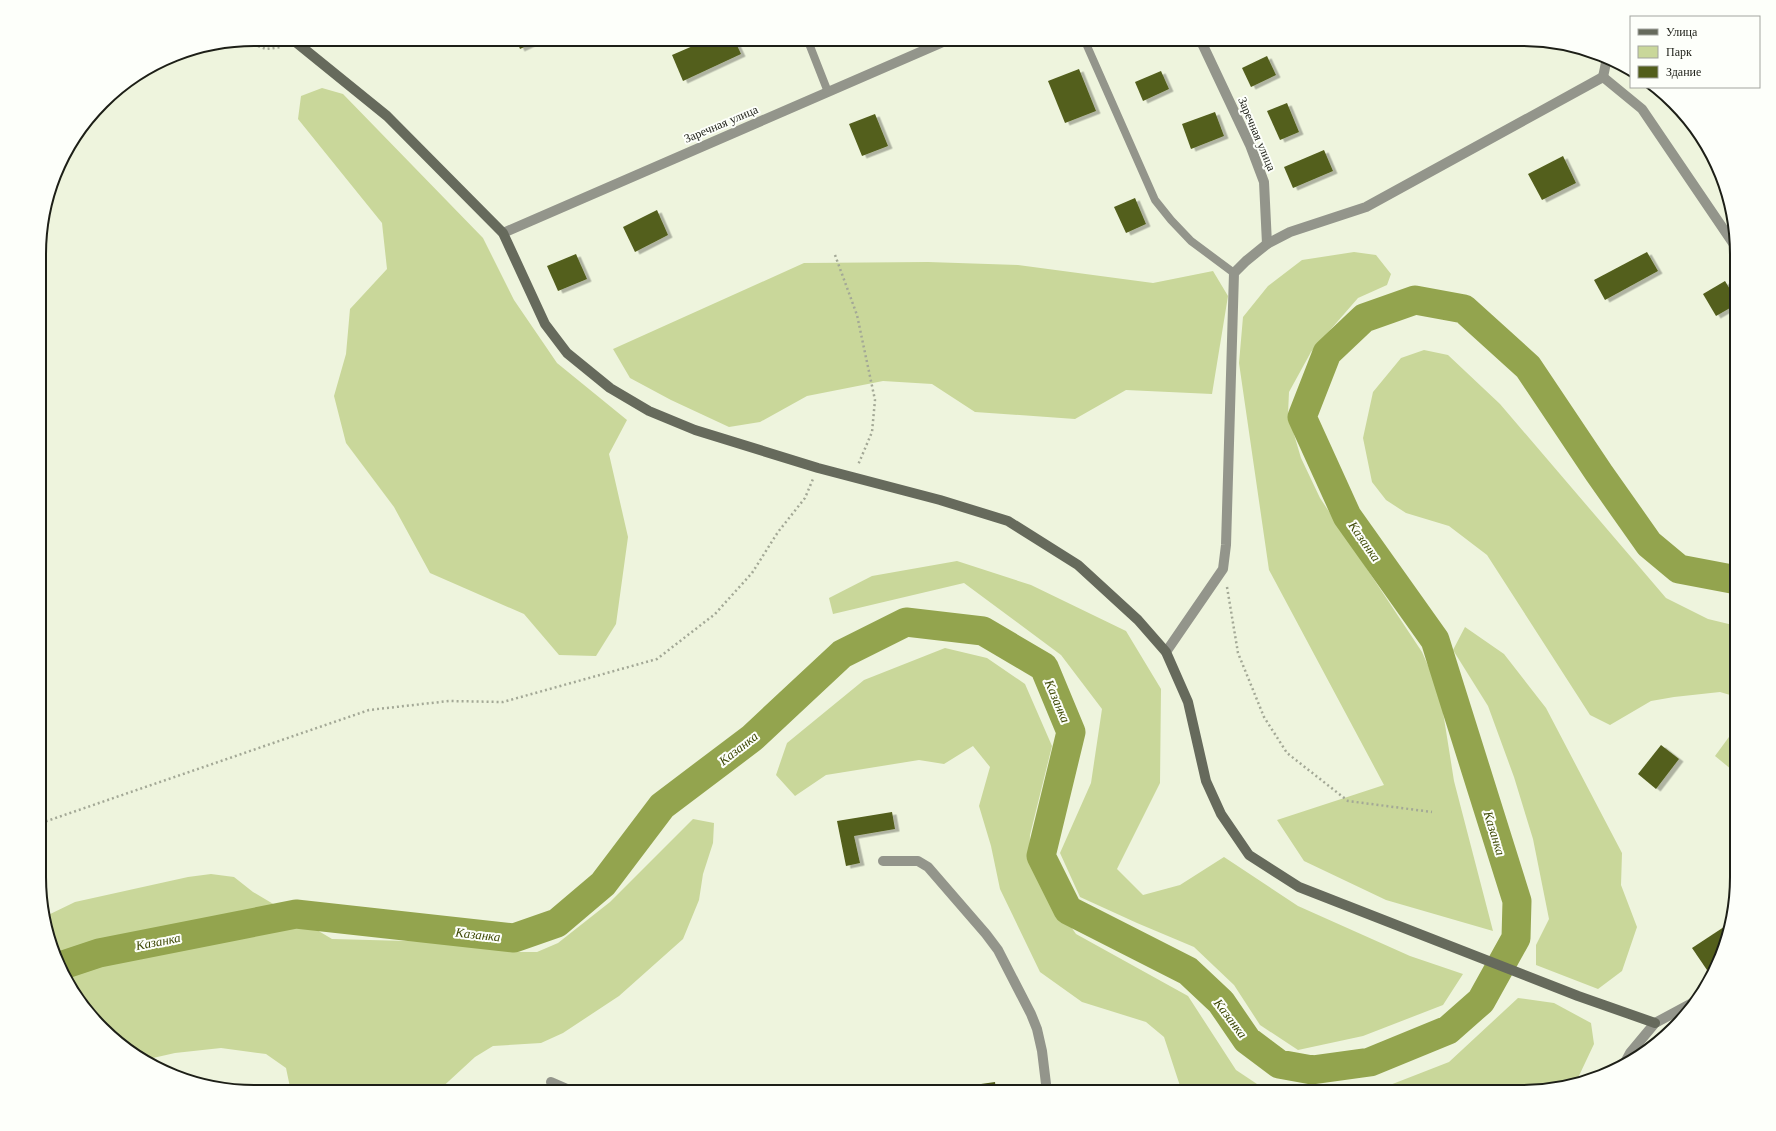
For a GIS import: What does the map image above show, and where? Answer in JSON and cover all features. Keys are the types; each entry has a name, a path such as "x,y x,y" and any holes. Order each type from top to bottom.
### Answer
{"street":[{"path":"300,46 387,116 503,233 545,324 567,354 610,388 649,411 695,430 818,468 940,500 1008,521 1078,565 1138,620 1166,652 1188,702 1206,781 1221,814 1250,855 1299,887 1578,996 1655,1023"},
{"name":"Заречная улица","path":"503,233 934,46"},
{"name":"Заречная улица","path":"1203,46 1250,145 1264,182 1267,244"},
{"path":"1166,652 1223,569 1226,537 1234,273 1267,244 1290,232 1366,207 1603,77 1606,64"},
{"path":"1603,77 1642,109 1730,238"},
{"path":"883,861 918,861 928,867 998,950 1031,1014 1037,1029 1042,1051 1046,1085"},
{"path":"1629,1055 1655,1023 1684,1008"},
{"path":"551,1082 558,1085"}],"lane":[{"path":"810,46 828,92"},
{"path":"1087,46 1155,200 1191,241 1234,273"}],"path":[{"path":"258,46 266,49 278,46"},
{"path":"834,255 857,315 874,400 872,432 853,477"},
{"path":"46,821 369,710 449,701 503,702 657,659 715,614 752,573 778,532 805,498 818,468"},
{"path":"1223,569 1238,653 1264,717 1287,753 1348,801 1432,812"}],"green space":[{"path":"322,88 343,94 483,238 514,300 557,363 627,420 609,454 628,537 616,624 596,656 559,655 524,614 430,573 394,507 346,443 334,396 346,354 350,309 387,269 382,223 298,119 301,96"},
{"path":"1354,252 1376,255 1391,274 1387,285 1358,298 1311,352 1289,392 1288,414 1301,458 1320,498 1422,652 1440,693 1454,781 1493,931 1386,900 1304,861 1277,820 1384,785 1269,570 1239,363 1243,317 1268,286 1302,260"},
{"path":"928,262 1018,265 1153,283 1213,271 1228,296 1212,394 1126,390 1075,419 975,412 932,384 883,381 807,396 760,422 729,427 671,400 630,378 613,349 804,263"},
{"path":"1424,350 1448,355 1500,404 1666,598 1708,619 1730,624 1730,695 1720,692 1651,701 1610,725 1590,715 1487,555 1449,526 1406,513 1386,500 1372,482 1363,438 1373,392 1401,358"},
{"path":"957,561 1031,585 1126,631 1161,689 1160,783 1117,869 1143,895 1180,885 1224,857 1298,906 1410,956 1463,974 1443,1005 1363,1036 1298,1050 1260,1025 1234,985 1194,947 1080,897 1060,853 1091,783 1102,709 1061,655 964,583 833,614 829,598 872,576"},
{"path":"1465,627 1504,654 1546,708 1622,853 1621,885 1637,927 1622,971 1598,989 1536,965 1536,945 1549,919 1533,839 1514,777 1488,706 1453,650"},
{"path":"945,648 987,658 1025,684 1052,746 1030,835 1029,859 1038,879 1076,934 1188,996 1236,1070 1258,1085 1180,1085 1164,1037 1146,1022 1082,1002 1040,972 1000,889 991,846 979,806 990,767 973,746 944,764 919,760 826,775 795,796 776,775 787,743 864,680"},
{"path":"1730,736 1730,768 1715,756"},
{"path":"693,819 714,823 713,843 703,874 699,900 683,939 619,996 563,1033 541,1043 493,1046 475,1057 445,1085 290,1085 286,1068 266,1054 221,1048 175,1053 152,1058 127,1042 107,1024 81,993 62,957 53,931 49,914 75,902 188,877 211,874 234,877 253,892 332,939 445,942 513,952 537,952 558,943 610,902"},
{"path":"1518,998 1554,1003 1591,1023 1594,1044 1578,1077 1536,1085 1390,1085 1449,1062"}],"building":[{"path":"519,46 526,46 520,49"},
{"path":"693,46 737,46 741,54 683,81 672,55"},
{"path":"1267,56 1276,75 1251,87 1242,68"},
{"path":"1079,69 1096,111 1065,123 1048,81"},
{"path":"1161,71 1169,89 1143,101 1135,82"},
{"path":"1287,103 1299,132 1280,140 1267,111"},
{"path":"1215,112 1224,136 1191,149 1182,124"},
{"path":"875,114 888,146 862,156 849,124"},
{"path":"1324,150 1333,171 1293,188 1284,167"},
{"path":"1563,156 1576,183 1542,200 1528,174"},
{"path":"1135,198 1146,224 1126,233 1114,207"},
{"path":"657,210 668,235 635,252 623,227"},
{"path":"1647,252 1658,271 1605,300 1594,280"},
{"path":"576,254 587,279 558,291 547,266"},
{"path":"1725,281 1730,289 1730,308 1716,316 1703,294"},
{"path":"1661,745 1679,759 1656,789 1638,774"},
{"path":"892,812 895,829 854,836 860,863 846,866 837,821"},
{"path":"1724,927 1714,957 1709,968 1707,970 1692,948"},
{"path":"995,1082 995,1085 974,1085"}],"waterway":[{"name":"Казанка","path":"65,964 99,953 296,914 514,938 557,923 603,884 662,806 752,738 842,654 906,622 983,631 1044,667 1071,732 1041,856 1068,910 1188,971 1221,1002 1247,1040 1279,1064 1312,1070 1370,1062 1448,1030 1481,1001 1516,938 1517,901 1435,640 1347,516 1302,417 1327,353 1364,318 1415,300 1464,309 1528,367 1599,473 1649,544 1679,569 1730,579"}]}
